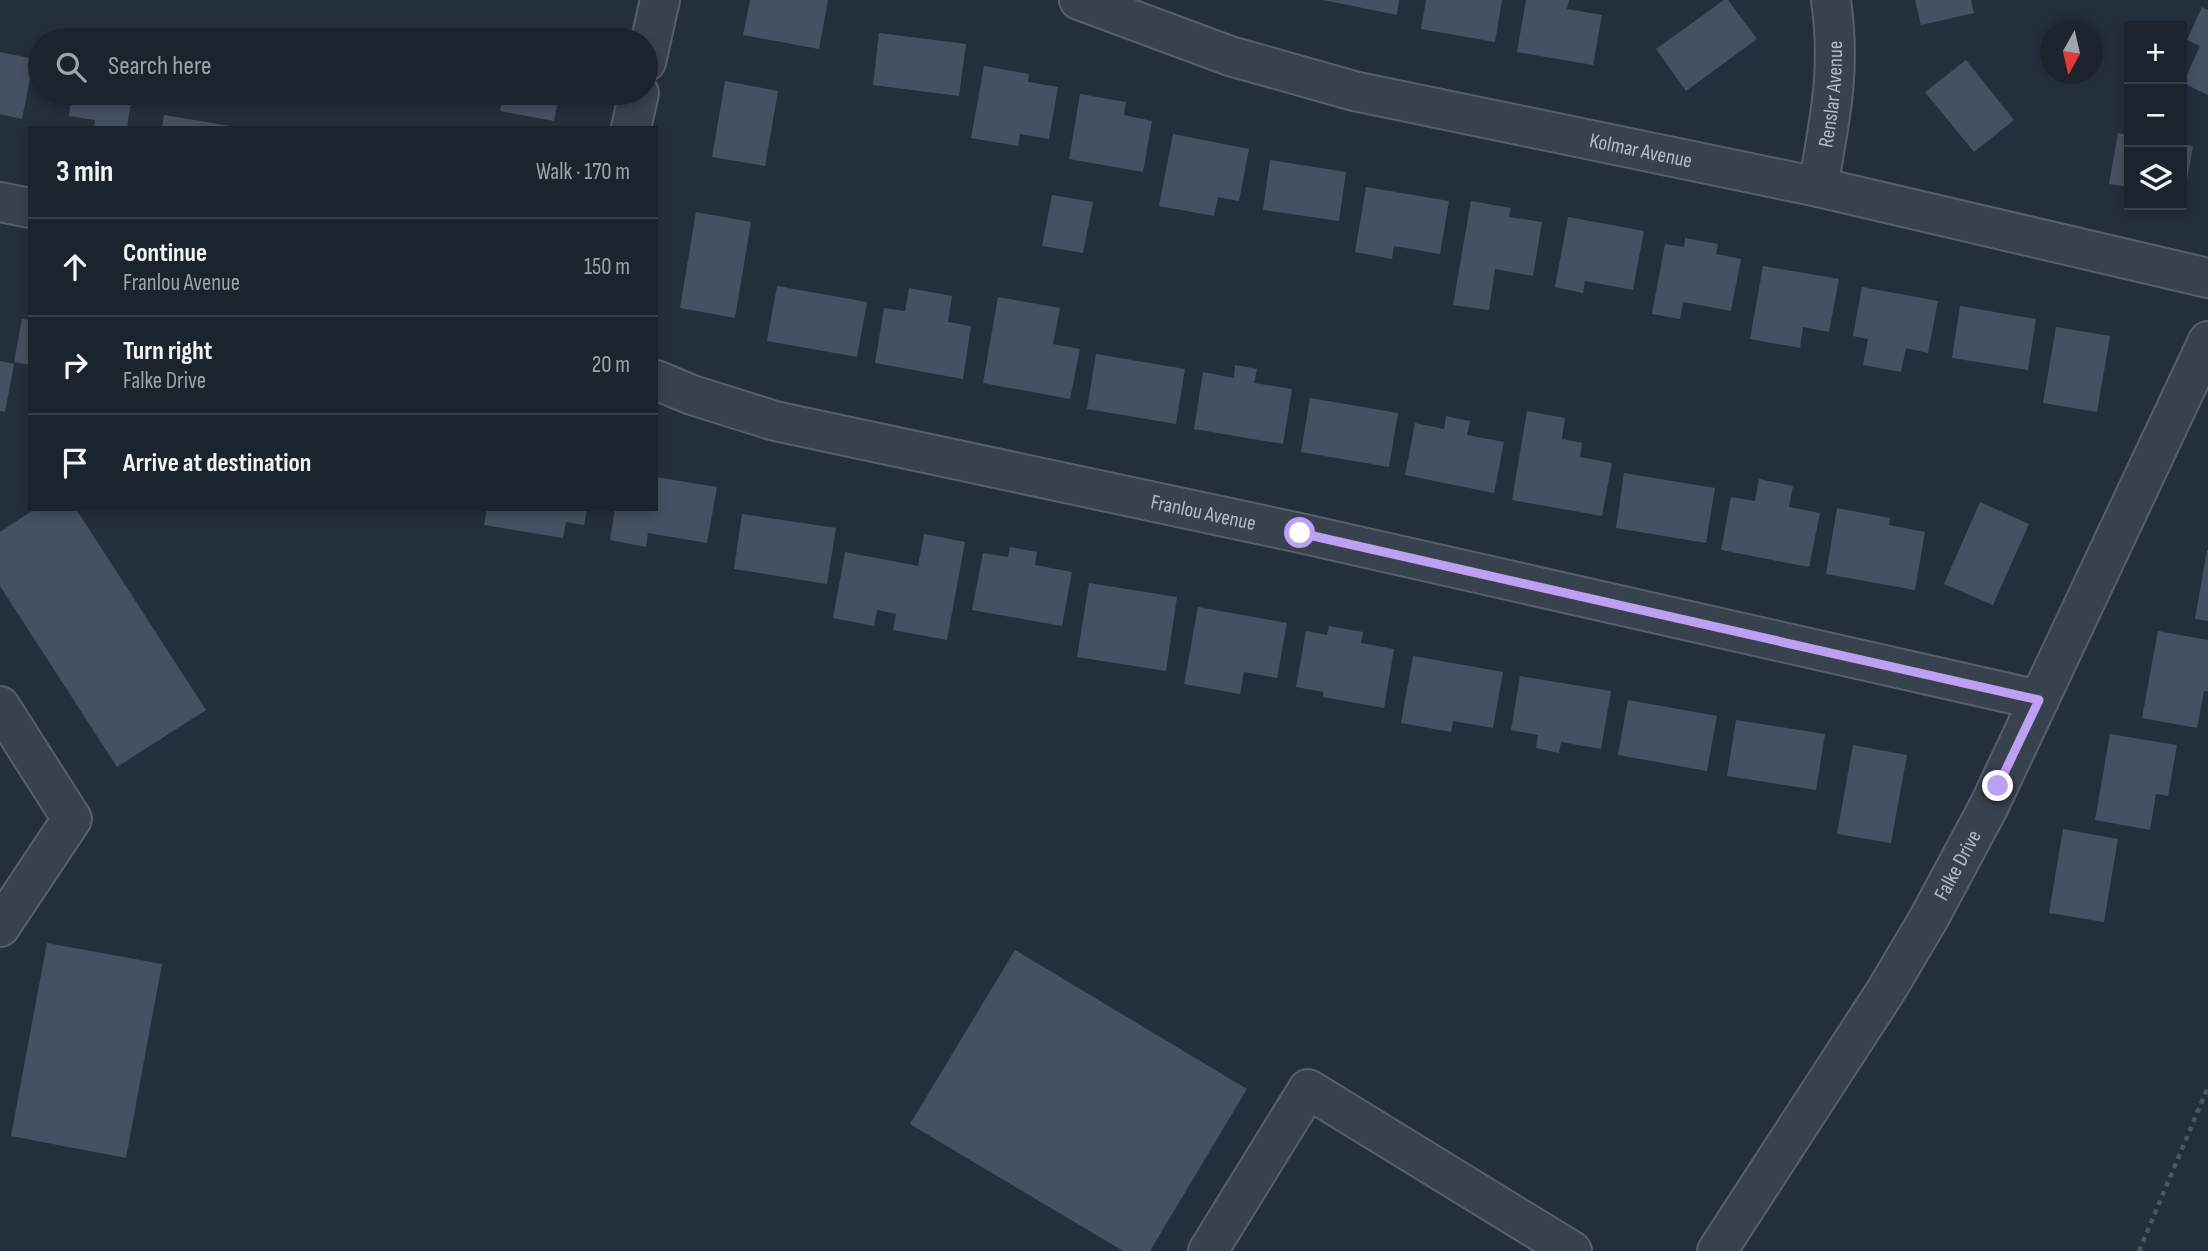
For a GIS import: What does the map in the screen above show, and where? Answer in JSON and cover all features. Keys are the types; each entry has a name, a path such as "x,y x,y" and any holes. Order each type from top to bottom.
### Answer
{"street":[{"path":"654,28 660,0"},
{"name":"Kolmar Avenue","path":"1079,0 1230,56 1354,91 1818,187 2208,278"},
{"name":"Renslar Avenue","path":"1818,187 1836,83 1836,37 1831,0"},
{"path":"631,126 636,105"},
{"path":"0,202 28,208"},
{"name":"Falke Drive","path":"1717,1251 1916,941 1989,806 2208,341"},
{"name":"Franlou Avenue","path":"658,381 775,421 1313,536 2039,700"},
{"path":"0,706 72,819 0,927"},
{"path":"1208,1251 1308,1089 1572,1251"}],"path":[{"path":"2139,1251 2208,1087"}],"building":[{"path":"750,0 828,0 819,49 743,35"},
{"path":"1323,0 1399,0 1397,15"},
{"path":"1426,0 1502,0 1495,42 1421,29"},
{"path":"1526,0 1569,0 1567,9 1602,15 1593,65 1517,52"},
{"path":"1724,0 1728,0 1757,39 1686,91 1656,49"},
{"path":"1915,0 1971,0 1974,13 1921,25"},
{"path":"2202,7 2208,10 2208,95 2187,85 2187,74 2200,46 2187,40"},
{"path":"879,33 966,44 959,96 873,85"},
{"path":"0,52 28,58 28,89 22,119 0,114"},
{"path":"1966,60 2014,120 1974,152 1925,92"},
{"path":"984,66 1029,74 1028,82 1058,87 1049,139 1020,134 1018,146 971,138"},
{"path":"725,81 778,91 765,166 712,157"},
{"path":"1080,94 1126,102 1124,115 1152,121 1143,172 1069,159"},
{"path":"70,105 130,105 127,126 94,126 95,120 69,116"},
{"path":"501,105 557,105 554,121 500,111"},
{"path":"164,115 230,126 162,126"},
{"path":"2118,133 2124,134 2124,186 2109,184"},
{"path":"1173,134 1249,149 1239,201 1218,197 1214,216 1159,206"},
{"path":"2187,145 2193,146 2187,181"},
{"path":"1270,160 1346,172 1339,221 1263,210"},
{"path":"1366,187 1449,201 1440,254 1394,246 1392,259 1355,252"},
{"path":"1052,195 1093,202 1083,253 1042,246"},
{"path":"1471,201 1511,208 1509,217 1542,222 1533,276 1495,269 1489,310 1453,305"},
{"path":"696,212 751,222 735,318 680,308"},
{"path":"1568,217 1644,231 1633,290 1585,281 1583,293 1555,287"},
{"path":"1685,238 1718,244 1716,254 1741,259 1731,311 1683,302 1680,319 1652,314 1665,244 1684,247"},
{"path":"1763,266 1839,279 1829,332 1803,327 1800,348 1750,339"},
{"path":"777,286 867,302 857,357 767,341"},
{"path":"1862,287 1938,301 1928,353 1906,348 1901,372 1863,365 1868,339 1853,336"},
{"path":"909,288 952,296 948,322 971,326 963,379 875,363 884,308 905,311"},
{"path":"998,297 1060,308 1053,344 1080,349 1070,399 983,383"},
{"path":"1960,306 2036,319 2028,370 1952,358"},
{"path":"22,319 28,320 28,365 14,362"},
{"path":"2056,327 2110,336 2097,412 2043,403"},
{"path":"1096,354 1185,369 1176,424 1087,409"},
{"path":"0,361 14,364 5,412 0,411"},
{"path":"1235,365 1257,369 1254,383 1292,389 1283,444 1194,429 1203,372 1234,378"},
{"path":"1310,398 1398,413 1389,467 1301,452"},
{"path":"1527,411 1565,418 1562,439 1582,443 1580,457 1612,463 1602,516 1512,500"},
{"path":"1446,416 1470,421 1467,435 1504,442 1494,493 1405,475 1415,423 1444,429"},
{"path":"1624,473 1715,488 1706,543 1616,528"},
{"path":"658,477 717,487 707,543 648,533 646,547 610,540 615,511 658,511"},
{"path":"1759,479 1793,486 1789,507 1820,513 1809,567 1721,550 1731,497 1755,501"},
{"path":"1980,502 2029,524 1993,605 1944,584"},
{"path":"1837,508 1890,518 1889,525 1925,532 1915,590 1826,574"},
{"path":"32,511 77,511 206,710 117,767 0,586 0,532"},
{"path":"487,511 587,511 584,525 566,522 563,538 484,525"},
{"path":"742,514 836,528 827,584 734,569"},
{"path":"924,534 965,542 947,640 893,630 896,614 877,610 874,626 833,618 845,552 918,566"},
{"path":"1010,547 1037,552 1035,565 1072,572 1062,626 972,610 983,553 1008,557"},
{"path":"2208,550 2208,621 2195,619"},
{"path":"1089,583 1177,597 1166,671 1077,657"},
{"path":"1198,607 1287,623 1277,678 1244,672 1240,694 1184,684"},
{"path":"1329,626 1363,632 1361,643 1394,649 1384,708 1323,697 1323,692 1296,687 1306,631 1327,635"},
{"path":"2158,631 2208,640 2208,691 2204,691 2197,728 2142,718"},
{"path":"1413,656 1503,672 1493,728 1453,721 1451,732 1401,723"},
{"path":"1520,676 1611,691 1601,749 1561,742 1559,753 1536,748 1538,735 1511,730"},
{"path":"1628,700 1717,716 1707,771 1618,755"},
{"path":"1736,720 1825,734 1816,790 1727,776"},
{"path":"2110,734 2177,745 2168,796 2156,794 2150,830 2095,820"},
{"path":"1853,745 1907,755 1891,843 1837,834"},
{"path":"2063,829 2118,839 2104,922 2049,913"},
{"path":"47,943 162,964 126,1158 11,1136"},
{"path":"1015,950 1247,1089 1150,1251 1123,1251 910,1124"}],"route":[{"path":"1300,533 2039,700 1998,786"}]}
